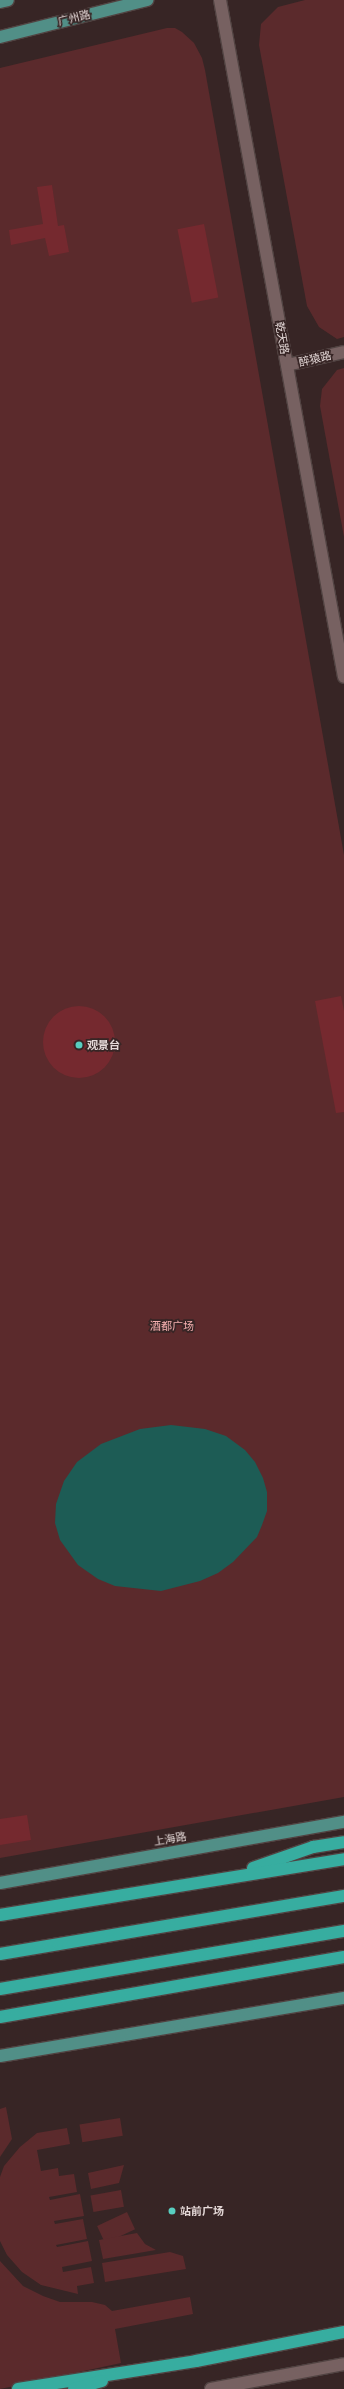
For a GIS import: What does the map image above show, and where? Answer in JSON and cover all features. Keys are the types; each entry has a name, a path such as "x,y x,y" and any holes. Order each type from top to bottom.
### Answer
{"highway":[{"path":"221,1879 313,1847 344,1842"},
{"path":"0,1915 344,1859"},
{"path":"0,1954 344,1896"},
{"path":"0,1989 344,1931"},
{"path":"0,2017 344,1957"},
{"path":"74,2389 196,2361 344,2332"},
{"path":"18,2389 196,2361"}],"main road":[{"path":"0,2 8,0"},
{"name":"广州路","path":"0,37 147,0"},
{"name":"上海路","path":"0,1883 344,1822"},
{"path":"0,2056 344,1998"}],"street":[{"name":"乾天路","path":"220,0 344,677"},
{"name":"醉猿路","path":"287,365 344,352"},
{"path":"211,2389 344,2364"}],"green space":[{"path":"305,0 344,0 344,337 337,339 319,327 307,306 259,45 261,24 278,7"},
{"name":"酒都广场","path":"167,28 175,28 194,43 202,58 205,70 344,855 344,1797 0,1858 0,68"},
{"path":"344,368 344,537 320,406 322,389 337,370"},
{"path":"6,2107 12,2139 0,2157 0,2109"},
{"path":"120,2118 123,2136 82,2142 80,2124"},
{"path":"67,2128 70,2144 37,2150 41,2171 58,2168 59,2176 74,2174 77,2192 49,2197 50,2200 80,2194 84,2216 54,2221 55,2224 83,2219 87,2239 56,2245 57,2247 88,2241 92,2261 62,2267 63,2272 91,2267 94,2283 77,2286 78,2294 41,2285 22,2272 7,2255 0,2241 0,2177 4,2166 20,2147 37,2133"},
{"path":"124,2165 119,2183 91,2189 88,2173"},
{"path":"121,2190 124,2207 93,2212 90,2195"},
{"path":"127,2212 135,2229 105,2243 97,2226"},
{"path":"137,2233 145,2244 156,2250 103,2259 99,2240"},
{"path":"170,2252 183,2256 186,2269 105,2282 102,2263"},
{"path":"0,2261 23,2286 43,2296 60,2302 92,2302 105,2305 112,2311 190,2297 193,2314 115,2329 121,2363 0,2389"}],"water":[{"path":"171,1425 205,1429 226,1436 245,1450 255,1462 263,1478 267,1492 267,1511 257,1537 233,1562 218,1573 200,1581 161,1591 115,1586 98,1579 78,1565 60,1540 55,1523 56,1504 64,1481 77,1462 101,1444 140,1429"}],"building":[{"path":"52,185 58,226 64,225 69,252 49,256 45,238 11,245 9,230 43,224 37,187"},
{"path":"204,224 218,298 192,303 177,229"},
{"path":"341,996 344,1011 344,1112 336,1113 315,1001"},
{"name":"观景台","path":"79,1006 99,1012 109,1022 115,1042 109,1062 99,1072 79,1078 59,1072 49,1062 43,1042 49,1022 59,1012"},
{"path":"27,1815 31,1840 0,1845 0,1819"}],"place":[{"name":"观景台","path":"79,1045"},
{"name":"站前广场","path":"172,2211"}]}
